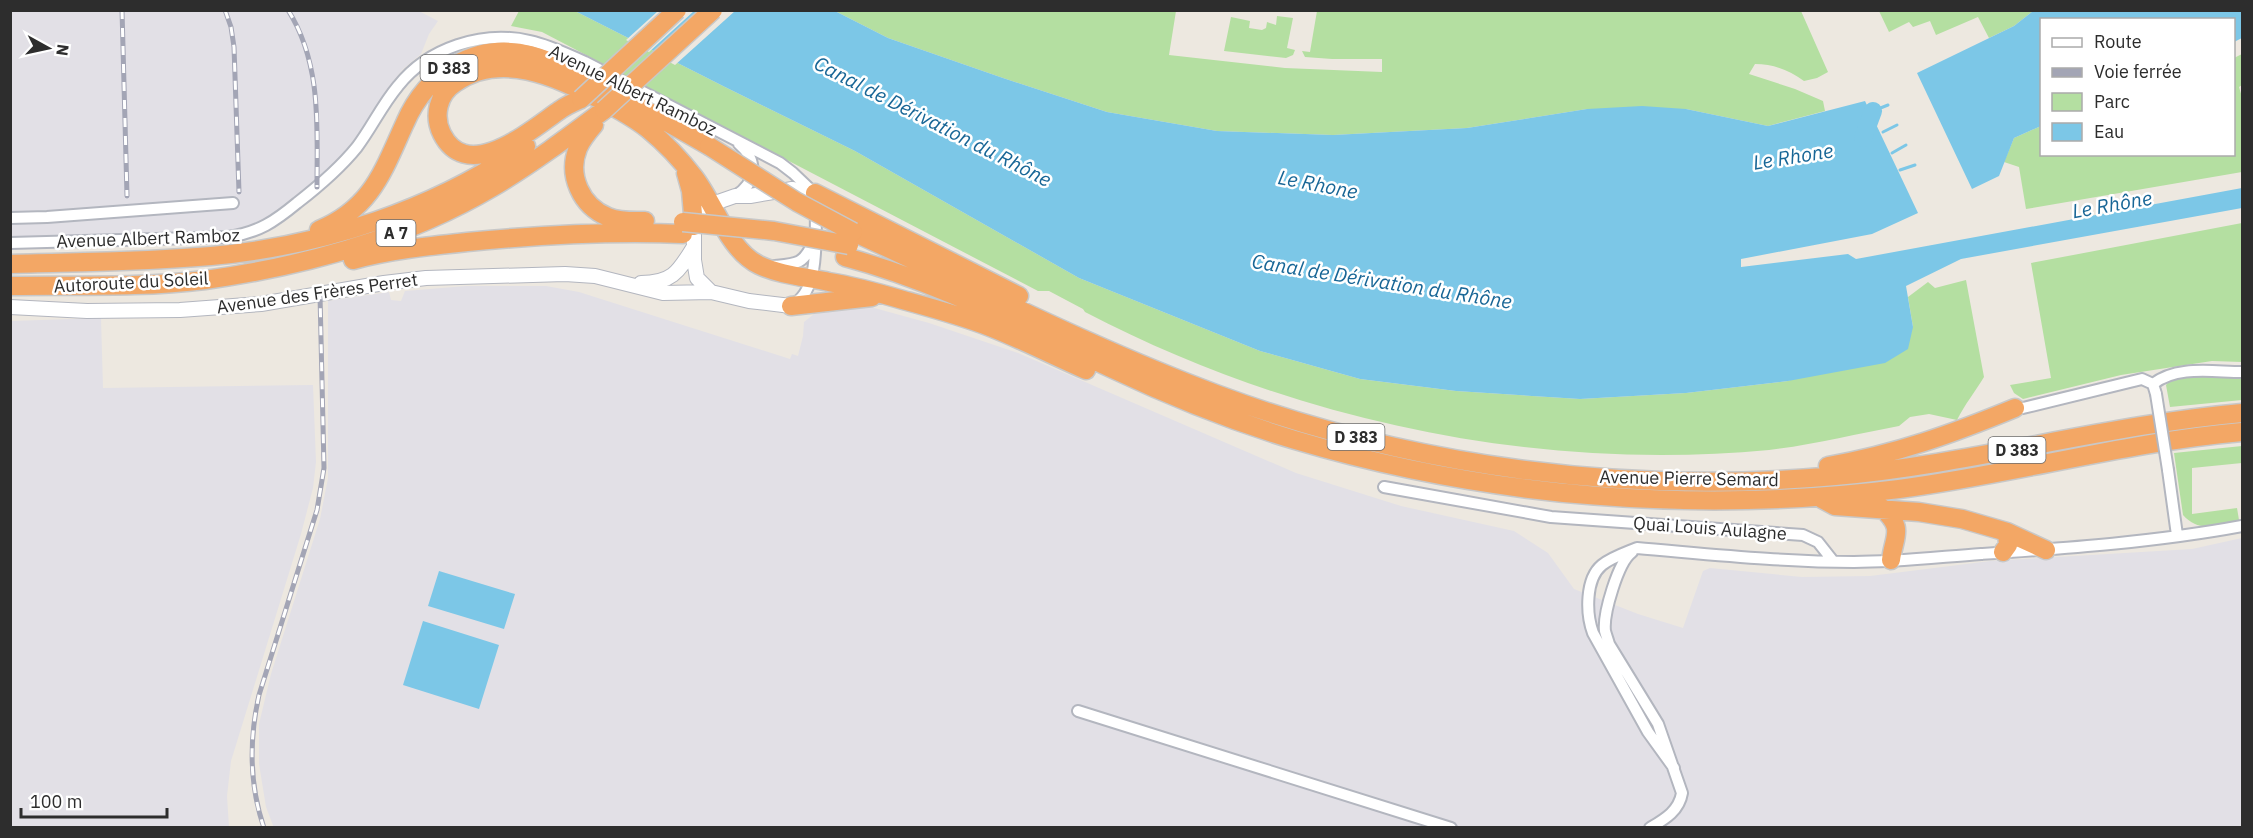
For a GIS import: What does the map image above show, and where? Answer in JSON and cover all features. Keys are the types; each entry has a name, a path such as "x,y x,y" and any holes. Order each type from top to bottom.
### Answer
{"highway":[{"name":"Autoroute du Soleil","path":"10,264 178,259 252,251 337,234 377,221 439,195 516,153 569,115 581,99 677,10"},
{"name":"Autoroute du Soleil","path":"10,286 159,284 205,280 281,267 398,233 451,210 531,164 604,110 713,10"},
{"name":"D 383","path":"252,251 321,230 351,213 372,191 382,175 408,116 424,89 451,66 482,55 501,52 521,53 552,63 646,110 709,146 797,202 849,245 901,273 953,293 1111,369 1207,411"},
{"path":"581,99 562,108 515,141 485,153 469,154 457,150 445,139 438,122 438,110 443,94 462,79 493,69 526,70 575,87 626,114 656,136 704,190 741,252 764,267 891,296 988,326 1163,401 1207,411"},
{"path":"604,110 582,140 575,156 574,174 582,194 597,212 613,219 688,232 691,191 682,163"},
{"path":"814,193 978,274 1147,366"},
{"name":"D 383","path":"159,284 186,287 224,286 284,277 392,251 490,240 610,233 688,232 770,242 849,245 903,261 973,287 1105,350 1147,366"},
{"path":"791,306 891,296"},
{"name":"Avenue Pierre Semard","path":"1147,366 1277,415 1349,436 1458,460 1533,472 1638,480 1697,482 1791,480 1910,468 2181,420 2242,413"},
{"path":"1791,480 1806,468 1862,460 1926,443 2015,408"},
{"name":"Avenue Pierre Semard","path":"1207,411 1294,440 1422,472 1534,490 1670,500 1818,496 1932,484 2151,444 2242,432"},
{"path":"1818,496 1835,506 1882,508 1962,519 2007,532 2046,550"},
{"path":"1882,508 1896,524 1897,537 1891,560"},
{"path":"2003,552 2008,545 2007,532"}],"street":[{"name":"Avenue Albert Ramboz","path":"10,243 229,237 249,234 265,227 328,178 357,146 399,85 429,58 446,49 483,38 519,39 554,48 754,149 788,168 814,193"},
{"path":"734,140 747,152 753,170 749,183 735,196"},
{"path":"792,189 814,193 815,237 811,278 805,294 791,306 749,301 711,292 663,293 623,283 655,283 668,279 682,267 688,232 712,204 735,196 750,196 792,189"},
{"path":"10,218 233,203"},
{"path":"688,232 697,278 711,292"},
{"path":"764,267 800,262 807,255 815,237"},
{"name":"Avenue des Frères Perret","path":"10,307 134,311 261,304 384,283 469,276 580,274 623,283"},
{"path":"2155,389 2166,375 2178,372 2242,372"},
{"path":"2015,408 2142,380 2155,389 2177,536"},
{"name":"Quai Louis Aulagne","path":"1384,487 1551,517 1803,535 1818,542 1833,561"},
{"path":"1674,768 1648,732 1593,633 1587,612 1590,589 1600,566 1618,555 1637,548 1754,558 1833,561 1891,560 2046,550 2177,536 2242,526"},
{"path":"1637,548 1627,555 1619,570 1605,618 1605,631 1609,644 1658,724 1682,793 1680,804 1668,817 1650,828"},
{"path":"1078,711 1451,828"}],"shaded area":[{"path":"417,10 438,21 429,34 421,54 403,69 386,90 347,149 324,173 276,212 253,227 228,233 11,238 10,11"},
{"path":"466,286 546,286 579,292 790,359 792,354 798,356 804,322 814,314 867,306 929,323 1018,353 1296,473 1401,506 1514,531 1548,553 1574,589 1638,614 1683,628 1703,571 1710,568 1802,577 1870,576 1990,561 2192,549 2242,538 2242,827 274,828 266,807 259,764 259,724 271,674 320,519 328,478 328,301 389,292 391,300 401,301 405,291"},
{"path":"101,318 103,388 313,385 316,462 313,488 231,761 227,796 229,827 11,827 11,321"}],"green space":[{"path":"519,11 575,11 855,151 1079,278 1260,351 1360,379 1456,391 1580,399 1686,393 1788,381 1913,327 1908,297 1928,282 1935,288 1966,280 1984,377 1957,420 1929,414 1910,417 1899,426 1801,445 1769,450 1681,455 1593,453 1505,445 1418,430 1332,409 1247,383 1165,350 1085,312 1049,291 1038,291 542,32 511,26"},
{"path":"835,11 1176,11 1169,55 1285,68 1382,72 1382,59 1305,57 1302,51 1310,52 1317,11 1801,11 1828,72 1804,81 1781,68 1755,64 1749,74 1823,101 1825,111 1768,126 1686,109 1587,109 1467,128 1333,135 1217,131 1107,112 888,38"},
{"path":"1879,11 2033,11 2014,26 1989,38 1978,17 1936,35 1930,21 1913,27 1909,22 1889,32"},
{"path":"1277,16 1293,18 1287,48 1295,50 1293,55 1286,58 1224,51 1231,17 1250,21 1249,28 1262,30 1266,28 1267,22 1276,25"},
{"path":"2242,54 2242,85 2239,87 2242,97 2242,172 2026,209 2019,167 2004,162 2014,138 2040,126 2040,156 2235,156 2235,58"},
{"path":"2242,223 2242,362 2212,361 2121,375 2023,399 2014,393 2010,385 2051,378 2031,263"},
{"path":"2203,376 2242,378 2242,400 2170,407 2166,385 2172,378"},
{"path":"2242,446 2242,463 2192,468 2192,514 2237,508 2239,520 2209,526 2189,521 2183,515 2174,453"}],"water":[{"path":"575,11 835,11 888,38 1107,112 1217,131 1333,135 1467,128 1587,109 1642,106 1686,109 1768,126 1865,101 1918,213 1872,234 1741,259 1741,267 1848,254 1856,259 2242,188 2242,208 1961,259 1906,286 1913,327 1908,349 1885,363 1788,381 1686,393 1580,399 1456,391 1360,379 1260,351 1079,278 855,151"},
{"path":"2033,11 2242,11 2242,38 2235,42 2235,18 2040,18 2040,126 2014,138 1999,176 1972,189 1917,73 2014,26"},
{"path":"439,571 515,594 504,629 428,606"},
{"path":"423,621 499,645 479,709 403,685"}],"pier":[{"path":"658,11 694,11 649,52 626,40"},
{"path":"699,11 735,11 675,65 652,53"}],"waterway":[{"path":"1873,111 1888,105"},
{"path":"1863,138 1873,111"},
{"path":"1883,132 1897,125"},
{"path":"1892,153 1906,145"},
{"path":"1900,170 1915,165"}],"railway":[{"path":"122,10 127,196"},
{"path":"225,10 231,27 234,47 239,192"},
{"path":"288,10 307,52 312,74 317,119 317,187"},
{"path":"264,828 253,778 253,729 259,695 317,510 324,468 320,295"}],"water label":[{"name":"Canal de Dérivation du Rhône","path":"933,121"},
{"name":"Le Rhone","path":"1793,156"},
{"name":"Le Rhone","path":"1318,184"},
{"name":"Le Rhône","path":"2112,204"},
{"name":"Canal de Dérivation du Rhône","path":"1382,281"}]}
